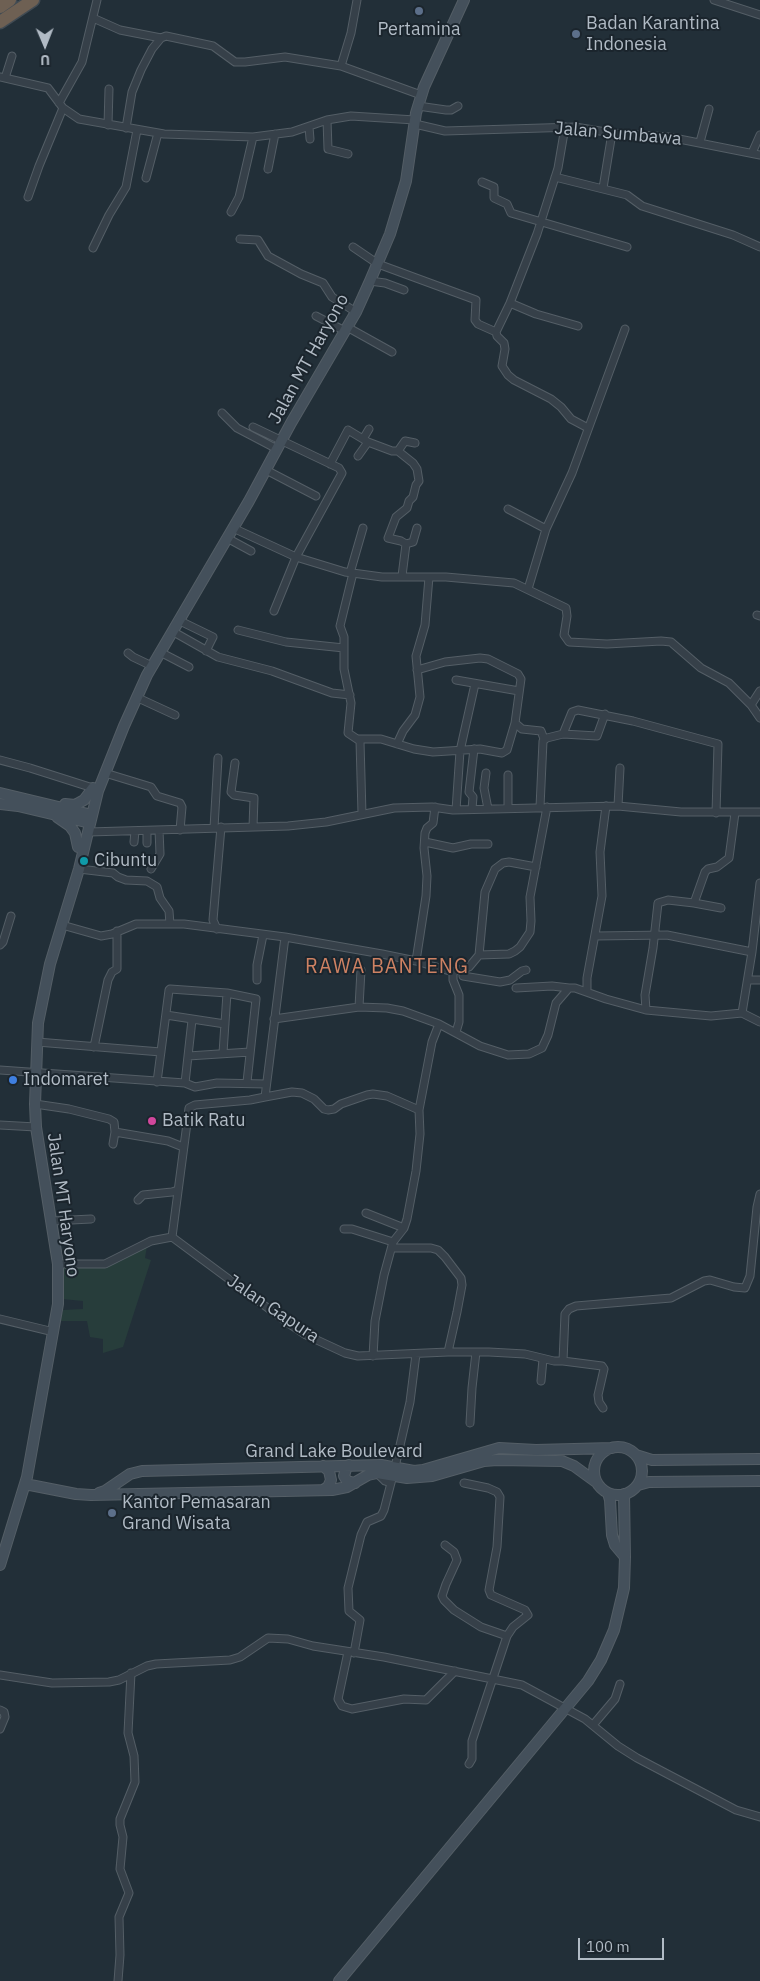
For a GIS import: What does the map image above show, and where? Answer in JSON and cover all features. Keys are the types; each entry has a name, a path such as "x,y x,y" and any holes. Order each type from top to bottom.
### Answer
{"highway":[{"path":"0,7 10,0"},
{"path":"0,24 28,3"}],"street":[{"path":"28,197 61,105 82,62 97,0"},
{"path":"341,66 357,0"},
{"name":"Jalan MT Haryono","path":"50,964 51,942 78,847 105,773 136,698 178,620 233,528 356,312 390,234 406,181 418,106 429,74 464,0"},
{"path":"714,0 760,15"},
{"path":"93,18 120,30 161,38 168,36 213,46 232,61 242,63 285,56 341,66 422,95"},
{"path":"126,128 132,92 146,60 161,38"},
{"path":"2,77 12,56"},
{"name":"Jalan Sumbawa","path":"2,77 46,87 61,105 79,119 158,133 188,136 253,137 275,134 327,120 354,116 415,122 445,131 565,127 700,142 760,155"},
{"path":"108,89 108,125"},
{"path":"418,106 446,110 458,106"},
{"path":"700,142 709,109"},
{"path":"327,120 328,149 348,154"},
{"path":"309,126 310,139"},
{"path":"496,332 510,303 541,222 561,156 565,127"},
{"path":"93,248 109,215 126,187 137,130"},
{"path":"146,178 158,133"},
{"path":"604,188 612,133"},
{"path":"268,169 275,134"},
{"path":"752,153 760,135"},
{"path":"231,212 239,197 253,137"},
{"path":"555,177 627,195 642,206 734,235 760,246"},
{"path":"482,182 494,186 495,200 507,204 511,213 627,247"},
{"path":"240,240 258,240 268,256 301,274 323,283 332,297 356,312"},
{"path":"353,247 378,264 476,300 475,320 478,324 496,332 497,336 504,343 505,352 502,366 508,375 551,399 562,407 571,419 588,428"},
{"path":"370,281 384,283 404,290"},
{"path":"510,303 536,314 578,326"},
{"path":"316,316 392,352"},
{"path":"528,589 546,529 572,473 626,329"},
{"path":"222,413 237,428 330,464 338,468 342,476 296,557 274,611"},
{"path":"253,427 280,445"},
{"path":"358,456 369,429"},
{"path":"330,464 348,430 365,440 398,452 413,463 419,477 413,497 409,501 407,508 396,517 388,538 406,544 413,542 417,528"},
{"path":"398,452 405,440 414,443"},
{"path":"266,470 316,496"},
{"path":"508,509 546,529"},
{"path":"233,528 296,557 352,573 382,577 402,576 506,581 528,589 566,608 567,616 564,635 569,642 607,644 672,642 699,666 726,680 751,705 760,718"},
{"path":"364,528 340,624 344,636 344,669 350,695 351,713 348,733 359,740 381,739 422,751 474,749 505,753 515,723 521,679 518,674 484,658 445,662 417,670"},
{"path":"227,538 251,551"},
{"path":"402,576 406,544"},
{"path":"397,744 403,731 415,715 420,697 416,656 425,625 429,577"},
{"path":"178,620 213,637 206,651"},
{"path":"238,630 286,642 344,648"},
{"path":"172,631 206,651 233,663 272,671 332,694 350,695"},
{"path":"160,652 189,667"},
{"path":"128,653 133,658 152,666"},
{"path":"456,680 519,692"},
{"path":"456,810 460,751 475,684"},
{"path":"751,705 760,691"},
{"path":"136,698 175,715"},
{"path":"563,734 573,710 605,714 718,744 716,813"},
{"name":"Jalan MT Haryono","path":"0,1566 25,1484 58,1304 58,1264 36,1127 36,1042 50,964 79,869 92,788 118,724 130,713"},
{"path":"544,739 563,734 597,736 605,714"},
{"path":"479,955 509,954 520,947 530,932 532,920 530,898 536,868 543,807 541,749 544,739 541,731 522,729 515,723"},
{"path":"359,740 362,814"},
{"path":"472,809 473,797 469,792 474,749"},
{"path":"217,929 213,920 218,828 218,758"},
{"path":"0,760 92,788 84,800 75,804 51,808 0,804"},
{"path":"235,763 231,792 234,795 254,798 253,827"},
{"path":"618,806 620,768"},
{"path":"105,773 151,786 157,796 180,803 182,807 180,830"},
{"path":"486,773 484,788 488,809"},
{"path":"508,775 508,808"},
{"path":"0,793 88,821 135,831 314,824 390,808 435,807 456,810 618,806 668,812 760,812"},
{"path":"587,992 587,978 602,896 600,852 606,806"},
{"path":"416,961 426,896 425,842 427,828 433,823 435,807"},
{"path":"51,808 75,833 78,847"},
{"path":"694,903 705,872 717,867 729,858 735,813"},
{"path":"151,868 160,854 159,830"},
{"path":"134,842 135,831"},
{"path":"147,831 147,843"},
{"path":"425,842 452,848 471,844 488,844"},
{"path":"458,992 464,973 479,955 485,892 495,869 503,863 509,862 536,868"},
{"path":"79,869 113,873 126,880 148,881 157,887 160,898 169,911 170,924"},
{"path":"742,1013 759,904 760,883"},
{"path":"646,1010 645,995 659,902 668,900 721,908"},
{"path":"0,945 3,942 11,916"},
{"path":"62,925 98,935 136,924 170,924 264,935 416,961 453,972 505,982 526,970"},
{"path":"94,1047 108,980 112,972 117,969 117,931"},
{"path":"595,936 653,936 667,934 752,952"},
{"path":"257,980 264,935"},
{"path":"265,1097 285,938"},
{"path":"360,1007 361,970"},
{"path":"453,972 460,1009 456,1032"},
{"path":"748,980 760,980"},
{"path":"516,988 546,986 575,988 646,1010 711,1016 742,1013 760,1022"},
{"path":"274,1019 360,1007 387,1008 403,1011 438,1024 497,1053 508,1055 529,1054 542,1048 548,1035 556,1003 569,988"},
{"path":"158,1082 170,989 227,993 256,999 247,1082"},
{"path":"223,1053 227,993"},
{"path":"166,1015 225,1024"},
{"path":"185,1083 192,1020"},
{"path":"373,1356 379,1300 392,1245 404,1228 407,1219 416,1171 420,1134 419,1110 432,1042 438,1024"},
{"path":"36,1042 161,1052"},
{"path":"188,1056 250,1052"},
{"path":"0,1070 185,1083 194,1087 218,1083 247,1082 266,1084"},
{"path":"58,1264 105,1264 151,1241 172,1237 188,1111 191,1106 250,1100 292,1092 302,1093 314,1099 324,1109 328,1110 366,1094 373,1094 387,1096 419,1110"},
{"path":"35,1104 69,1109 109,1119 114,1122 115,1132 112,1144"},
{"path":"0,1125 36,1127"},
{"path":"115,1132 168,1141 183,1147"},
{"path":"138,1200 143,1196 178,1190"},
{"path":"563,1361 565,1314 576,1306 671,1298 704,1281 710,1280 745,1288 750,1276 760,1194"},
{"path":"366,1213 404,1228"},
{"path":"52,1221 91,1219"},
{"path":"344,1229 352,1229 392,1245 438,1250 461,1278 457,1312 448,1352"},
{"name":"Jalan Gapura","path":"172,1237 306,1335 345,1353 358,1356 448,1352 526,1354 554,1362 563,1361 602,1366 604,1369 598,1395 603,1408"},
{"path":"0,1319 54,1332"},
{"path":"470,1422 476,1352"},
{"path":"416,1354 410,1402 384,1510 381,1516 367,1522 360,1535 348,1588 349,1611 360,1620 338,1699 342,1706 352,1709 404,1699 426,1700 455,1671"},
{"path":"540,1381 543,1359"},
{"name":"Grand Lake Boulevard","path":"393,1475 423,1470 499,1448 536,1450 612,1448"},
{"path":"635,1454 640,1461 642,1469 642,1477 638,1485 632,1491 616,1495 608,1493 601,1488 596,1482 594,1465 604,1452 612,1448 628,1449 644,1459 652,1460 760,1459"},
{"name":"Grand Lake Boulevard","path":"25,1484 69,1493 91,1495 323,1490 340,1489 368,1475 377,1473 407,1478 432,1476 484,1461 551,1460 574,1466 596,1482"},
{"path":"349,1465 344,1476 347,1481 355,1483"},
{"name":"Grand Lake Boulevard","path":"91,1495 105,1492 130,1474 142,1471 381,1465 393,1475"},
{"path":"323,1466 329,1471 331,1480 328,1487 323,1490"},
{"path":"638,1485 649,1482 760,1481"},
{"path":"464,1483 488,1488 497,1492 500,1496 497,1547 489,1590 491,1595 525,1610 528,1615 513,1627 508,1636 472,1741 472,1759 469,1764"},
{"path":"608,1493 614,1545 625,1557"},
{"path":"339,1981 588,1681 601,1660 614,1630 624,1588 624,1494"},
{"path":"445,1545 454,1552 458,1560 446,1584 442,1596 444,1600 454,1610 481,1627 508,1636"},
{"path":"0,1675 52,1683 109,1682 119,1680 156,1664 230,1660 240,1657 268,1638 288,1639 313,1646 494,1678 522,1685 585,1719 637,1758 736,1810 760,1817"},
{"path":"118,1981 120,1956 119,1917 127,1900 128,1893 127,1884 120,1869 124,1837 120,1819 135,1782 134,1756 128,1733 131,1674"},
{"path":"593,1725 615,1699 620,1684"},
{"path":"0,1710 4,1712 5,1717 0,1729"}],"green space":[{"path":"147,1246 145,1258 151,1260 123,1347 103,1353 103,1339 90,1337 87,1321 60,1321 63,1310 83,1309 83,1301 62,1299 62,1267 97,1268 119,1262"}],"place":[{"name":"Pertamina","path":"419,11"},
{"name":"Badan Karantina Indonesia","path":"576,34"},
{"name":"Cibuntu","path":"84,861"},
{"name":"Indomaret","path":"13,1080"},
{"name":"Batik Ratu","path":"152,1121"},
{"name":"Kantor Pemasaran Grand Wisata","path":"112,1513"}],"district":[{"name":"RAWA BANTENG","path":"387,967"}]}
